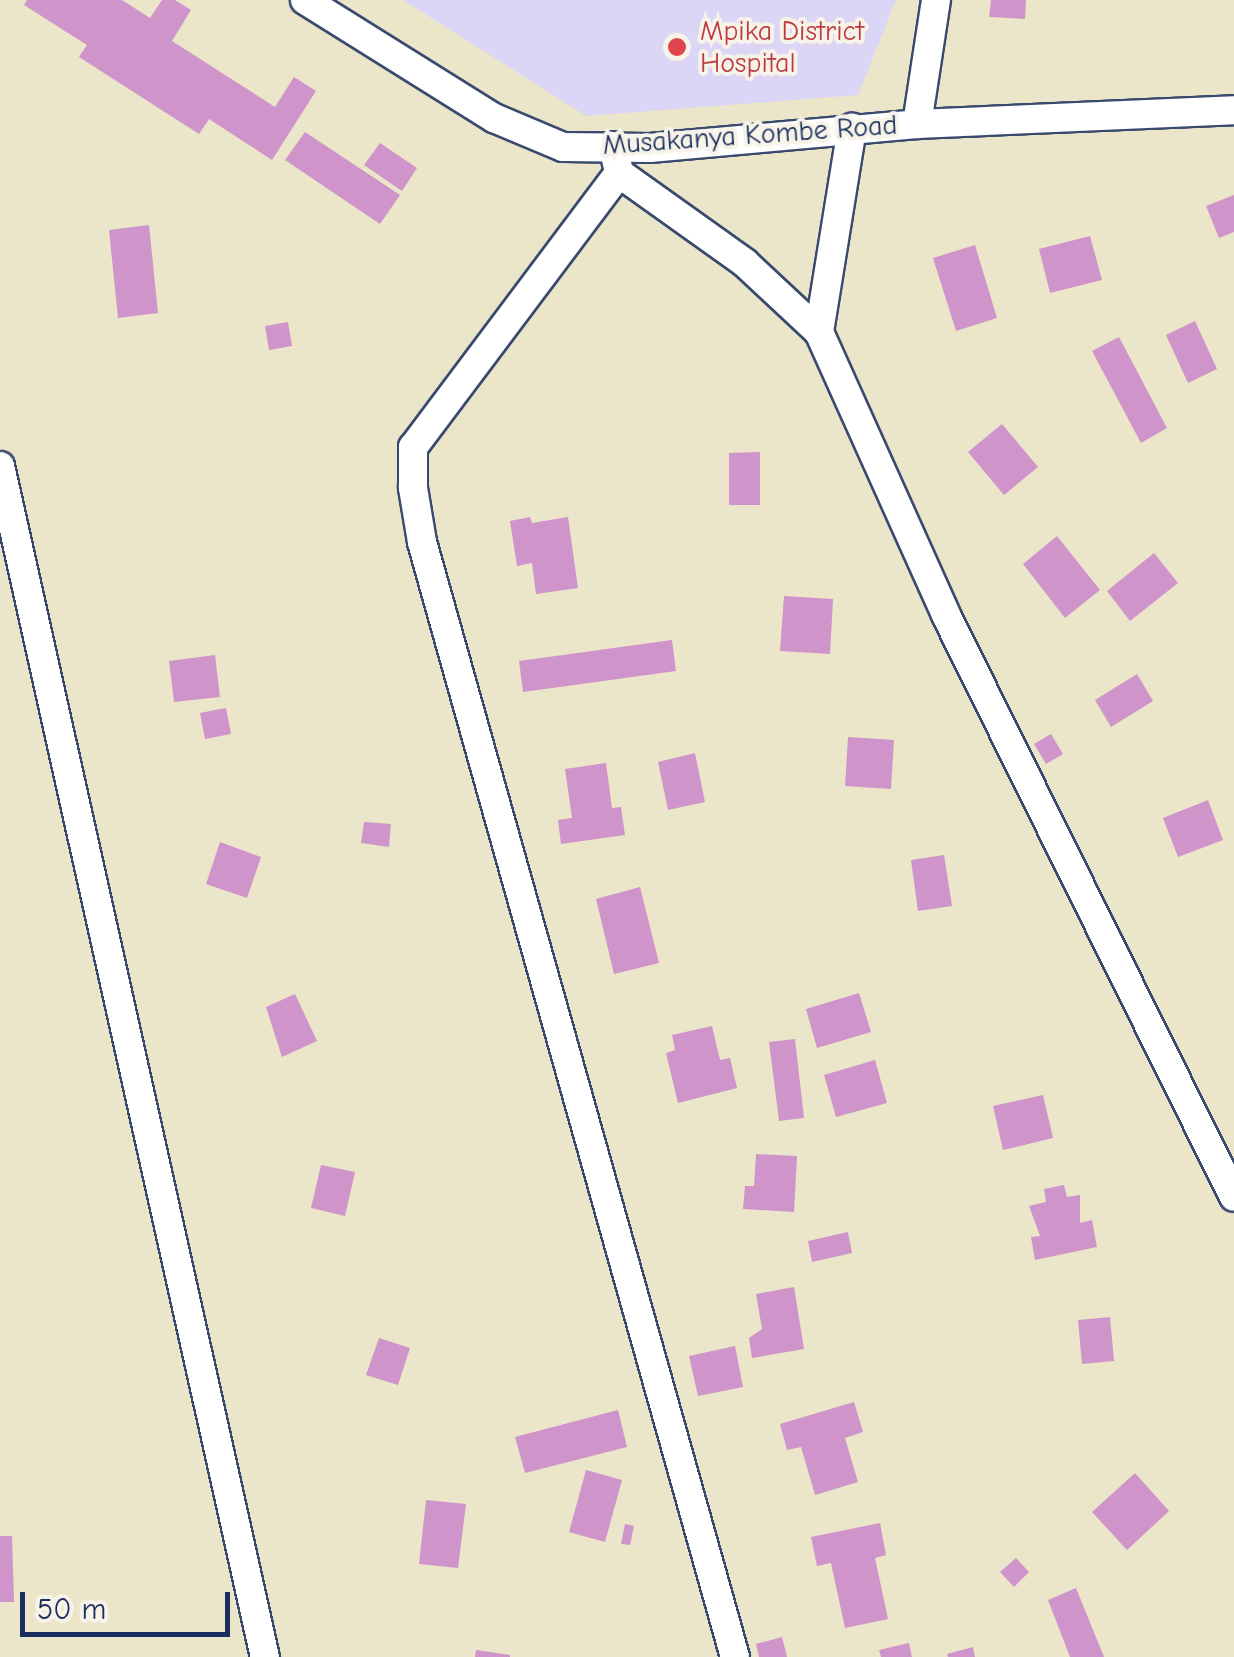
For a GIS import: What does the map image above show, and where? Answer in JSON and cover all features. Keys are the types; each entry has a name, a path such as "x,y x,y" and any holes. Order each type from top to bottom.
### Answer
{"street":[{"name":"Musakanya Kombe Road","path":"306,0 494,118 563,147 616,159 852,128 1234,110"},
{"path":"917,124 936,0"},
{"path":"819,332 852,128"},
{"path":"736,1657 427,561 413,488 413,446 616,159 745,263 819,332 946,615 1234,1197"},
{"path":"0,466 265,1657"}],"shaded area":[{"name":"Mpika District Hospital","path":"403,0 896,0 858,95 586,116"}],"building":[{"path":"27,0 122,0 150,18 162,0 175,0 191,10 172,41 275,107 294,77 316,91 272,160 209,119 199,134 79,57 87,45 24,5"},
{"path":"991,0 1026,0 1025,19 989,17"},
{"path":"305,132 400,195 380,224 285,160"},
{"path":"380,143 417,168 402,191 364,165"},
{"path":"1234,195 1234,232 1219,238 1206,206"},
{"path":"149,225 158,313 118,318 109,230"},
{"path":"1090,236 1102,280 1050,293 1039,249"},
{"path":"975,245 997,318 956,331 933,258"},
{"path":"1195,321 1217,369 1188,383 1166,335"},
{"path":"288,322 292,346 269,350 265,326"},
{"path":"1119,337 1167,428 1141,443 1092,351"},
{"path":"1002,424 1038,467 1004,495 968,452"},
{"path":"760,452 760,505 729,505 729,453"},
{"path":"530,517 532,523 568,517 578,588 536,594 532,563 517,566 510,521"},
{"path":"1057,536 1100,590 1065,618 1023,564"},
{"path":"1154,553 1178,583 1130,621 1107,591"},
{"path":"784,596 833,599 830,654 780,651"},
{"path":"672,640 676,671 523,692 519,661"},
{"path":"215,655 220,697 174,702 169,661"},
{"path":"1137,674 1153,701 1111,727 1095,700"},
{"path":"226,708 231,734 205,739 200,713"},
{"path":"1051,734 1063,754 1046,764 1034,744"},
{"path":"848,737 894,740 891,789 845,786"},
{"path":"695,753 705,802 668,810 658,762"},
{"path":"606,763 612,808 621,807 625,835 561,844 558,820 572,818 565,769"},
{"path":"1208,800 1223,840 1178,857 1163,818"},
{"path":"364,822 391,824 389,847 361,843"},
{"path":"220,842 261,857 247,898 206,884"},
{"path":"944,855 952,906 918,911 911,860"},
{"path":"640,887 659,963 614,974 596,899"},
{"path":"859,993 871,1032 817,1048 806,1009"},
{"path":"295,994 317,1041 282,1057 266,1007"},
{"path":"712,1026 720,1060 730,1058 737,1088 678,1103 666,1053 675,1050 672,1035"},
{"path":"795,1039 804,1118 779,1121 769,1042"},
{"path":"875,1060 887,1103 836,1117 824,1075"},
{"path":"1043,1095 1053,1138 1003,1150 993,1106"},
{"path":"756,1154 797,1156 794,1212 743,1209 745,1186 754,1186"},
{"path":"321,1165 355,1172 345,1216 311,1208"},
{"path":"1064,1185 1067,1197 1080,1195 1080,1223 1092,1220 1097,1247 1035,1260 1031,1237 1040,1236 1029,1206 1046,1202 1044,1189"},
{"path":"848,1232 852,1253 812,1262 808,1241"},
{"path":"794,1287 804,1349 752,1358 749,1338 762,1329 756,1294"},
{"path":"1110,1317 1114,1361 1082,1364 1078,1320"},
{"path":"379,1338 410,1348 398,1385 366,1375"},
{"path":"735,1346 743,1387 698,1396 689,1356"},
{"path":"854,1402 863,1432 845,1438 858,1482 815,1495 801,1447 787,1450 780,1424"},
{"path":"618,1410 627,1447 525,1473 515,1437"},
{"path":"586,1470 622,1480 605,1542 569,1532"},
{"path":"1135,1473 1169,1511 1127,1550 1092,1512"},
{"path":"426,1500 466,1504 458,1568 419,1564"},
{"path":"880,1523 886,1555 875,1558 888,1619 845,1628 831,1563 817,1566 811,1537"},
{"path":"625,1524 634,1526 630,1545 621,1544"},
{"path":"0,1536 12,1536 14,1602 0,1602"},
{"path":"1016,1558 1029,1572 1014,1587 1000,1572"},
{"path":"1076,1588 1104,1657 1070,1657 1048,1600"},
{"path":"782,1637 787,1657 759,1657 756,1644"},
{"path":"909,1643 912,1657 881,1657 879,1650"},
{"path":"973,1647 975,1657 947,1654"},
{"path":"476,1650 510,1655 510,1657 475,1657"}],"place":[{"name":"Mpika District Hospital","path":"677,47"}]}
